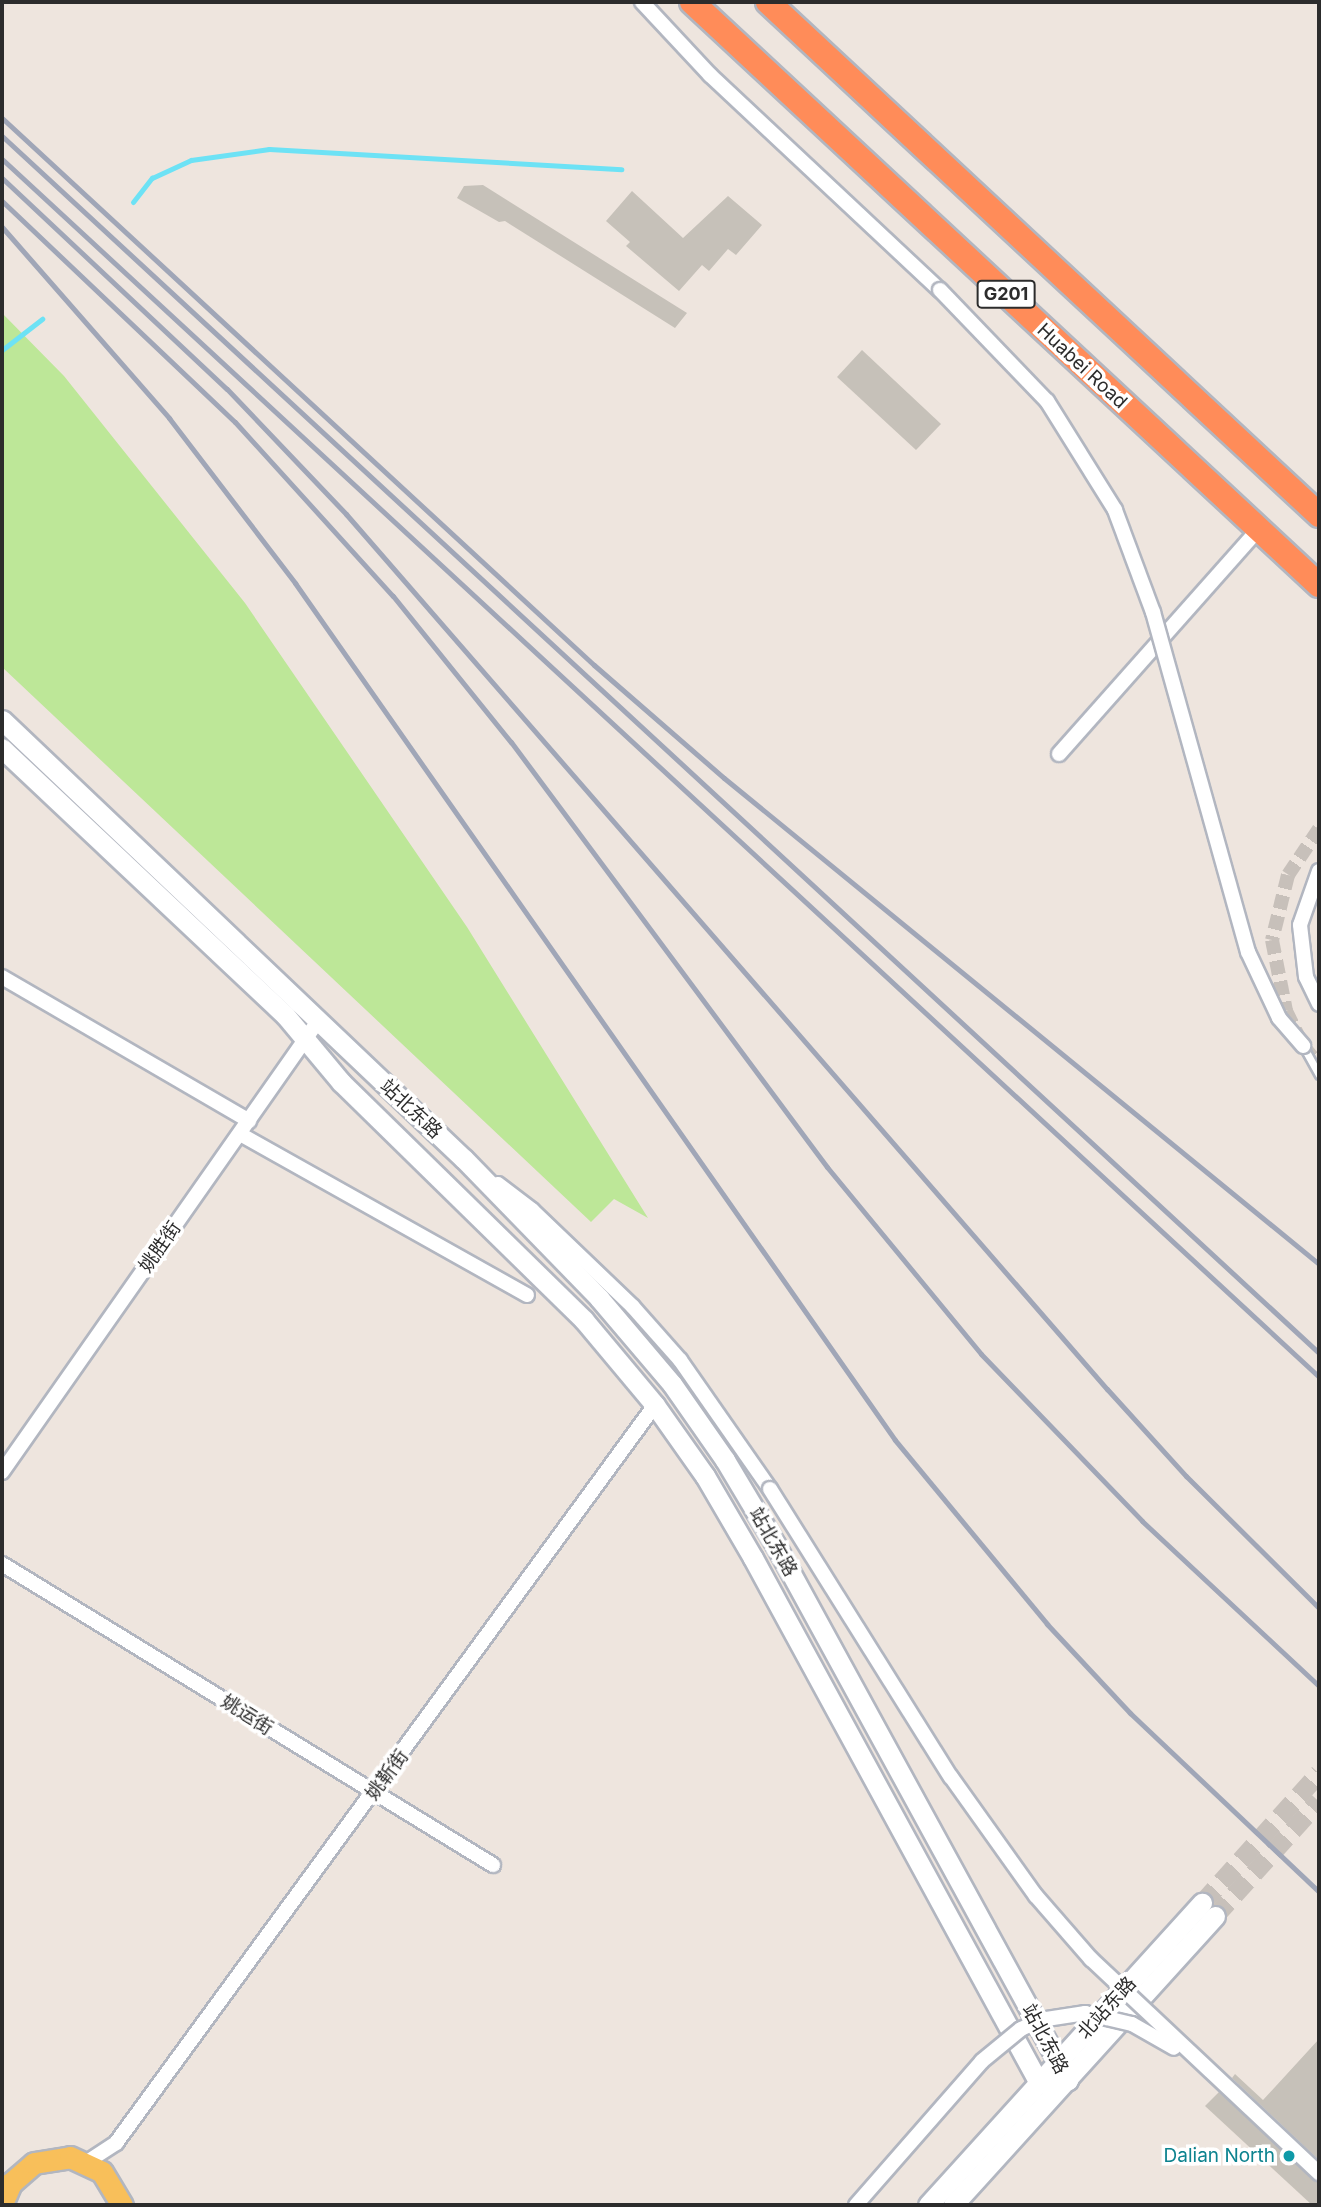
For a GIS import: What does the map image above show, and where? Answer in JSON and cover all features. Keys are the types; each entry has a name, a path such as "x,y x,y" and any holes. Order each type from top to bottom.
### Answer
{"highway":[{"name":"Huabei Road","path":"692,2 1319,585"},
{"name":"G201","path":"768,2 1319,515"}],"main road":[{"path":"6,2188 51,2157 87,2162 118,2195"}],"street":[{"path":"642,2 710,75 940,290 1047,401 1115,510 1153,612 1248,953 1279,1018 1303,1046"},
{"path":"1059,754 1258,530"},
{"name":"站北东路","path":"2,720 464,1159 608,1309 671,1384 726,1460 828,1638 1068,2080 1039,2083 753,1558 705,1476 656,1405 584,1320 341,1082 305,1040 2,748"},
{"path":"1319,871 1306,900 1300,925 1307,977 1319,1004"},
{"path":"2,977 249,1121"},
{"name":"姚胜街","path":"2,1472 318,1021"},
{"path":"240,1134 527,1295"},
{"path":"464,1159 532,1210 633,1307 680,1360 771,1489 995,1842 1091,1959 1209,2074 1319,2173"},
{"name":"姚靳街","path":"87,2162 116,2143 656,1405"},
{"name":"姚运街","path":"2,1564 493,1865"},
{"name":"北站东路","path":"928,2205 1058,2062 1209,1910 1068,2080 953,2205"},
{"path":"856,2205 982,2061 1040,2020 1086,2013 1132,2024 1209,2074"},
{"path":"116,2143 111,2170 118,2195"}],"lane":[{"path":"1303,1046 1319,1075"}],"green space":[{"path":"2,313 64,376 245,603 467,927 648,1218 614,1199 591,1222 2,667"}],"building":[{"path":"483,185 687,313 675,328 505,221 499,222 457,198 464,186"},
{"path":"632,191 683,238 728,196 762,225 736,255 728,249 709,271 702,265 679,291 626,246 630,242 606,221"},
{"path":"862,350 941,424 916,450 837,377"},
{"path":"1319,2039 1319,2160 1232,2078 1235,2074 1263,2100"},
{"path":"1219,2092 1319,2182 1319,2205 1312,2205 1205,2106"}],"waterway":[{"path":"133,202 152,178 191,160 269,149 621,169"},
{"path":"2,350 42,319"}],"tunnel":[{"path":"1319,829 1288,875 1272,940 1286,1011 1303,1046 1319,1065"},
{"path":"1202,1903 1319,1773"},
{"path":"1215,1916 1319,1801"}],"railway":[{"path":"2,118 594,665 724,778 1319,1264"},
{"path":"2,136 1319,1353"},
{"path":"2,159 1319,1377"},
{"path":"2,178 227,389 346,514 1107,1389 1186,1476 1319,1608"},
{"path":"2,201 235,422 393,596 511,742 827,1167 981,1354 1142,1521 1319,1686"},
{"path":"2,227 169,418 295,583 895,1440 1047,1624 1130,1713 1319,1892"}],"place":[{"name":"Dalian North","path":"1289,2156"}]}
